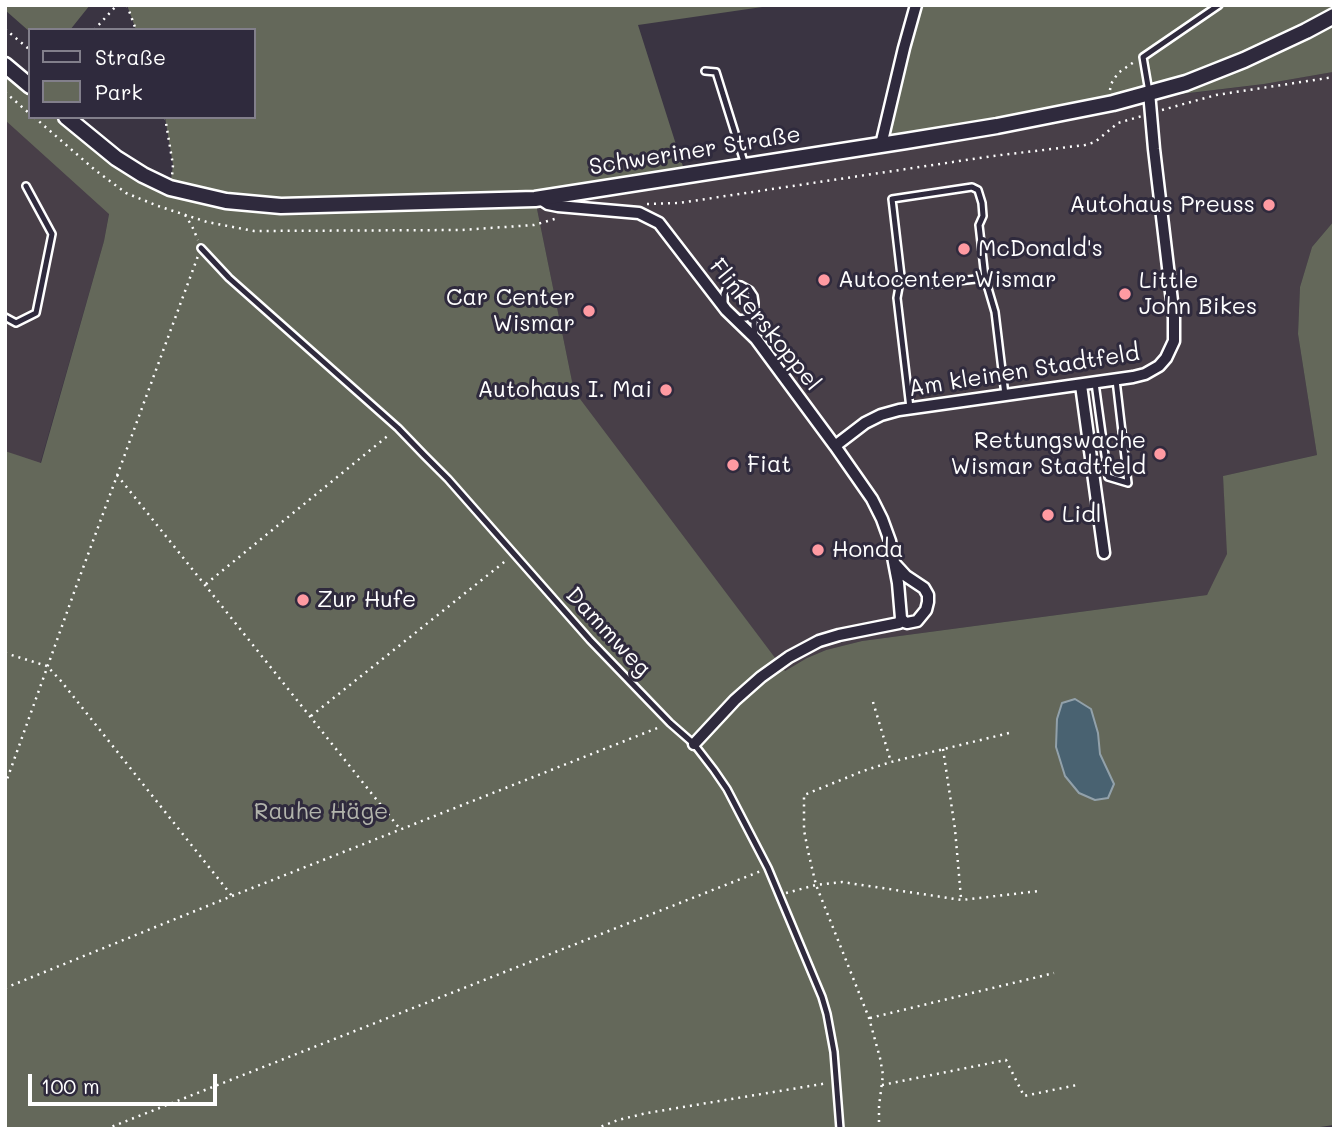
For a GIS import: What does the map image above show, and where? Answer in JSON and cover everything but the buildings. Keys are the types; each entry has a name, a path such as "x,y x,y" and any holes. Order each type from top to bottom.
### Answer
{"main road":[{"name":"Schweriner Straße","path":"68,119 116,158 143,174 170,188 226,201 281,206 539,198 997,126 1113,103 1186,83 1244,60 1334,16"},
{"path":"5,65 28,84"}],"street":[{"path":"881,145 916,5"},
{"name":"Am kleinen Stadtfeld","path":"835,446 865,423 881,415 910,408 1116,380 1145,374 1159,366 1174,341 1174,318 1149,92"},
{"name":"Flinkerskoppel","path":"539,198 558,206 639,213 659,223 730,314 756,339 860,480 882,519 890,541 901,618"},
{"path":"1081,385 1104,553"},
{"path":"694,744 761,677 789,657 819,641 839,635 899,623 901,618 907,623 917,621 926,610 928,595 924,588 906,576 895,564"}],"lane":[{"path":"1149,92 1143,57 1219,5"},
{"path":"705,71 716,72 745,166"},
{"path":"5,317 16,323 36,313 52,234 26,186"},
{"path":"910,408 897,298 901,275 891,199 972,187 978,190 982,202 983,216 979,225 985,278 995,312 1005,395"},
{"name":"Dammweg","path":"201,248 229,278 398,428 448,479 590,639 670,723 694,744 727,789 768,868 822,997 834,1052 840,1129"},
{"path":"931,284 985,278"},
{"path":"755,303 751,314 743,319 730,314 723,298 725,290 733,284 748,288 752,293 755,303 756,339"},
{"path":"1095,383 1108,477 1128,483 1116,380"}],"path":[{"path":"96,28 117,5"},
{"path":"127,5 135,28"},
{"path":"5,29 28,48"},
{"path":"1118,123 1110,92 1114,79 1118,73 1143,57"},
{"path":"5,92 28,112"},
{"path":"165,119 173,165 170,188"},
{"path":"5,785 201,248 185,215"},
{"path":"205,584 398,428"},
{"path":"117,475 401,830"},
{"path":"311,716 514,554"},
{"path":"5,653 47,666 232,896"},
{"path":"873,702 891,762"},
{"path":"5,988 670,723"},
{"path":"879,1129 883,1075 880,1058 869,1018 816,886 804,830 804,795 891,762 1009,733"},
{"path":"943,749 955,829 961,900"},
{"path":"106,1129 768,868"},
{"path":"778,895 842,882 961,900 1039,891"},
{"path":"869,1018 1054,972"},
{"path":"881,1085 1006,1060 1024,1096 1077,1085"},
{"path":"594,1129 647,1113 836,1081"},
{"path":"5,1123 8,1129"}],"shaded area":[{"path":"1333,72 1334,221 1312,247 1300,287 1298,334 1317,455 1223,476 1228,554 1207,595 862,641 826,650 785,671 575,396 535,199 1113,103 1264,84"},
{"path":"5,107 109,213 104,241 40,464 5,451"}],"green space":[{"path":"5,5 90,5 72,28 28,28 28,30 5,10"},
{"name":"Rauhe Häge","path":"127,5 776,5 638,25 686,176 535,199 574,391 785,671 826,650 862,641 1207,595 1227,554 1223,476 1317,455 1298,334 1300,287 1312,247 1334,221 1334,1125 1306,1129 5,1129 5,451 41,463 104,241 109,214 5,120 5,65 28,84 28,119 69,119 170,187 173,165 165,119 256,119 256,28 135,28"},
{"path":"916,5 1334,5 1334,77 1333,72 1264,84 1156,97 883,141"}],"water":[{"path":"1075,699 1091,709 1098,733 1100,754 1114,784 1108,798 1095,800 1079,793 1065,776 1056,747 1057,719 1062,703"}],"place":[{"name":"Autohaus Preuss","path":"1269,205"},
{"name":"McDonald's","path":"964,249"},
{"name":"Autocenter Wismar","path":"824,280"},
{"name":"Little John Bikes","path":"1125,294"},
{"name":"Car Center Wismar","path":"589,311"},
{"name":"Autohaus I. Mai","path":"666,390"},
{"name":"Rettungswache Wismar Stadtfeld","path":"1160,454"},
{"name":"Fiat","path":"733,465"},
{"name":"Lidl","path":"1048,515"},
{"name":"Honda","path":"818,550"},
{"name":"Zur Hufe","path":"303,600"}]}
